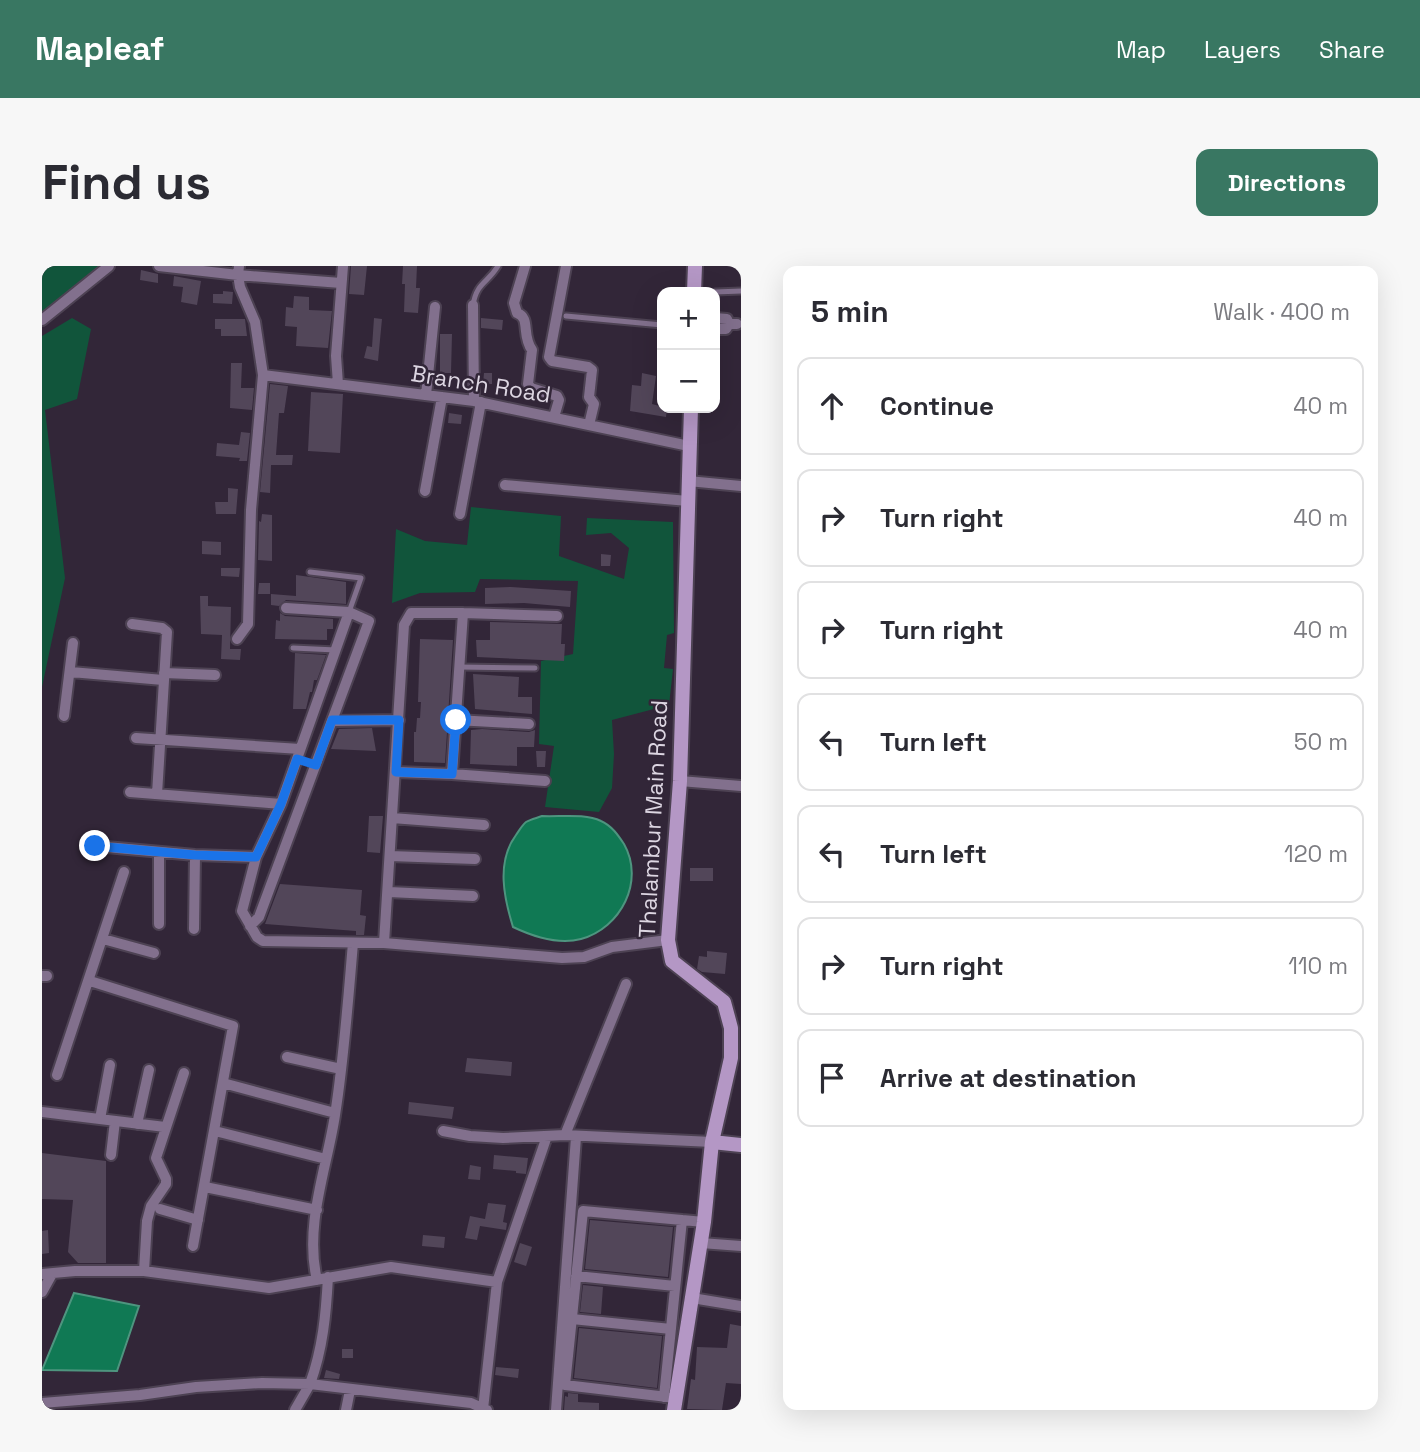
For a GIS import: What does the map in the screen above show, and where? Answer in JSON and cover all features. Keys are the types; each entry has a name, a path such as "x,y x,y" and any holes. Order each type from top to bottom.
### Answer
{"street":[{"path":"42,320 109,266"},
{"path":"159,266 239,270 341,283"},
{"path":"338,384 336,356 342,266"},
{"path":"525,266 514,303 517,313 525,319 525,338 532,350 527,384 531,388 557,396 559,400 554,417"},
{"path":"566,266 548,352 552,361 592,370 589,397 594,404 589,425"},
{"path":"695,266 695,287"},
{"path":"237,639 248,624 251,510 263,375 255,322 240,287 239,270"},
{"path":"460,514 478,401 473,305"},
{"path":"426,395 435,307"},
{"path":"720,318 727,319 733,324 726,329 720,328"},
{"path":"532,350 548,352"},
{"name":"Branch Road","path":"263,375 478,401 689,446"},
{"path":"425,491 442,397"},
{"name":"Thalambur Main Road","path":"671,1402 701,1243 712,1142 731,1058 731,1028 724,1002 672,961 668,940 680,781 691,413"},
{"path":"688,481 741,486"},
{"path":"505,485 688,501"},
{"path":"250,926 259,917 369,621 349,612 286,608"},
{"path":"349,612 281,804 256,857 242,911 257,937 263,941 384,943 562,958 584,957 612,947 668,940"},
{"path":"384,943 404,629 407,619 411,613 557,616"},
{"path":"452,774 463,613"},
{"path":"132,624 162,628 167,632 157,794"},
{"path":"64,716 73,643"},
{"path":"71,672 163,677 215,675"},
{"path":"332,720 399,720"},
{"path":"456,720 529,724"},
{"path":"136,738 298,754 316,765"},
{"path":"396,772 545,780"},
{"path":"680,781 741,786"},
{"path":"130,792 281,804"},
{"path":"392,818 484,825"},
{"path":"95,846 195,855 256,857"},
{"path":"159,852 159,924"},
{"path":"194,929 195,855"},
{"path":"390,856 475,859"},
{"path":"57,1075 124,872"},
{"path":"389,892 473,896"},
{"path":"103,939 154,953"},
{"path":"295,1410 310,1384 320,1357 326,1326 323,1278 313,1250 317,1210 341,1069 353,943"},
{"path":"90,981 233,1026 193,1246"},
{"path":"556,1410 570,1136 626,984"},
{"path":"287,1057 341,1069"},
{"path":"100,1119 110,1065"},
{"path":"137,1124 149,1070"},
{"path":"145,1271 150,1206 166,1184 156,1158 184,1073"},
{"path":"223,1083 335,1113"},
{"path":"42,1112 165,1127"},
{"path":"111,1155 115,1121"},
{"path":"215,1131 326,1159"},
{"path":"443,1131 503,1138 570,1136 741,1144"},
{"path":"42,1403 262,1383 310,1384 485,1410 497,1282 547,1136"},
{"path":"205,1187 317,1210"},
{"path":"160,1209 198,1220"},
{"path":"682,1220 671,1329 671,1402 565,1385 583,1212 682,1220 704,1222"},
{"path":"701,1243 741,1246"},
{"path":"42,1292 47,1274 75,1271 145,1271 269,1288 391,1267 497,1282"},
{"path":"576,1276 675,1286"},
{"path":"692,1298 741,1306"},
{"path":"572,1319 671,1329"},
{"path":"346,1410 350,1390"},
{"path":"95,1410 97,1398"}],"lane":[{"path":"473,305 476,290 491,277 498,266"},
{"path":"720,292 741,291"},
{"path":"566,316 657,325"},
{"path":"310,572 361,578 349,612"},
{"path":"293,648 336,650"},
{"path":"459,667 534,668"}],"shaded area":[{"path":"42,266 101,266 42,313"},
{"path":"72,318 91,329 77,399 45,410 65,578 42,687 42,336"},
{"path":"471,507 561,516 559,556 624,579 629,548 611,533 586,535 587,518 673,522 674,633 667,635 664,668 673,669 669,705 612,720 612,788 599,812 545,807 554,746 539,744 541,661 573,654 578,581 480,579 475,592 420,593 392,603 396,529 425,541 467,545"},
{"path":"542,816 580,816 601,821 617,834 630,858 630,887 618,914 608,925 581,939 546,939 513,927 505,892 506,857 523,825"},
{"path":"74,1293 139,1306 117,1371 42,1370"}],"building":[{"path":"351,266 367,266 364,295 349,294"},
{"path":"403,266 417,266 416,288 420,288 418,313 404,312"},
{"path":"141,270 158,274 158,283 140,280"},
{"path":"174,276 201,281 197,305 181,302 183,287 173,286"},
{"path":"223,291 233,292 232,304 213,303 213,294 223,294"},
{"path":"294,296 309,297 309,310 332,311 328,348 296,346 297,327 285,326 286,307 293,308"},
{"path":"374,318 382,319 378,361 364,358 367,346 372,347"},
{"path":"481,318 503,320 502,330 481,328"},
{"path":"215,319 245,319 247,336 221,336 221,329 215,329"},
{"path":"440,334 452,334 451,373 440,373"},
{"path":"231,363 242,363 241,388 254,388 252,410 230,408"},
{"path":"484,373 492,373 492,384 483,384"},
{"path":"642,373 656,376 652,404 657,405 657,413 666,413 666,417 630,411 632,385 641,386"},
{"path":"270,384 288,386 284,413 279,413 276,455 293,455 292,465 271,465 270,493 260,492"},
{"path":"311,392 343,394 340,453 308,451"},
{"path":"449,413 462,415 461,424 448,423"},
{"path":"241,432 250,433 247,461 216,456 217,443 239,445"},
{"path":"228,488 238,489 236,514 216,514 215,502 228,502"},
{"path":"262,514 272,515 272,561 258,560 259,521 261,522"},
{"path":"202,541 221,542 221,555 202,554"},
{"path":"601,554 611,555 610,566 601,566"},
{"path":"221,568 240,568 239,577 221,576"},
{"path":"296,575 346,582 346,604 286,600 279,606 271,605 271,594 296,596"},
{"path":"259,583 270,583 270,594 258,594"},
{"path":"485,588 571,591 570,607 524,603 485,604"},
{"path":"200,596 208,596 208,606 231,607 230,649 241,649 240,660 221,659 222,635 201,634"},
{"path":"280,613 285,616 333,619 333,629 327,629 327,640 275,639 276,620 280,621"},
{"path":"490,622 562,624 564,661 477,657 476,640 490,640"},
{"path":"420,639 453,640 445,763 414,762 414,732 417,718 420,718 421,702 418,702"},
{"path":"295,653 326,655 317,680 314,680 306,709 293,709"},
{"path":"473,674 519,677 518,697 532,697 532,714 475,709"},
{"path":"372,728 376,751 331,749 339,729"},
{"path":"471,730 529,732 535,730 534,747 517,747 517,766 470,764"},
{"path":"536,751 546,751 545,767 537,767"},
{"path":"369,816 383,816 380,853 367,852"},
{"path":"690,868 713,868 713,881 690,881"},
{"path":"280,884 362,890 360,915 366,916 364,935 356,935 356,931 265,924"},
{"path":"707,951 727,953 725,974 697,969 699,956 707,957"},
{"path":"467,1058 512,1062 511,1076 465,1072"},
{"path":"409,1102 454,1107 452,1119 408,1114"},
{"path":"42,1153 106,1161 106,1263 78,1263 68,1252 73,1200 42,1199"},
{"path":"494,1155 528,1158 526,1174 493,1169"},
{"path":"470,1165 481,1167 480,1180 468,1179"},
{"path":"488,1203 506,1205 503,1222 507,1223 506,1230 480,1226 477,1240 465,1238 470,1216 485,1219"},
{"path":"590,1220 673,1227 668,1277 585,1269"},
{"path":"48,1230 49,1253 42,1254 42,1231"},
{"path":"423,1235 445,1237 444,1248 422,1246"},
{"path":"520,1243 532,1247 526,1266 514,1262"},
{"path":"583,1285 603,1287 601,1314 580,1312"},
{"path":"730,1324 741,1326 741,1384 726,1383 722,1410 687,1409 691,1379 695,1380 697,1347 727,1348"},
{"path":"579,1328 662,1336 657,1388 574,1378"},
{"path":"342,1349 353,1349 353,1358 342,1358"},
{"path":"496,1367 519,1369 518,1378 495,1375"},
{"path":"326,1370 340,1374 339,1379 324,1378"},
{"path":"568,1393 578,1394 578,1402 599,1403 599,1410 564,1410 565,1396 568,1397"}],"route":[{"path":"95,846 195,855 256,857 281,804 297,759 316,765 332,720 399,720 396,772 452,774 456,720"}]}
